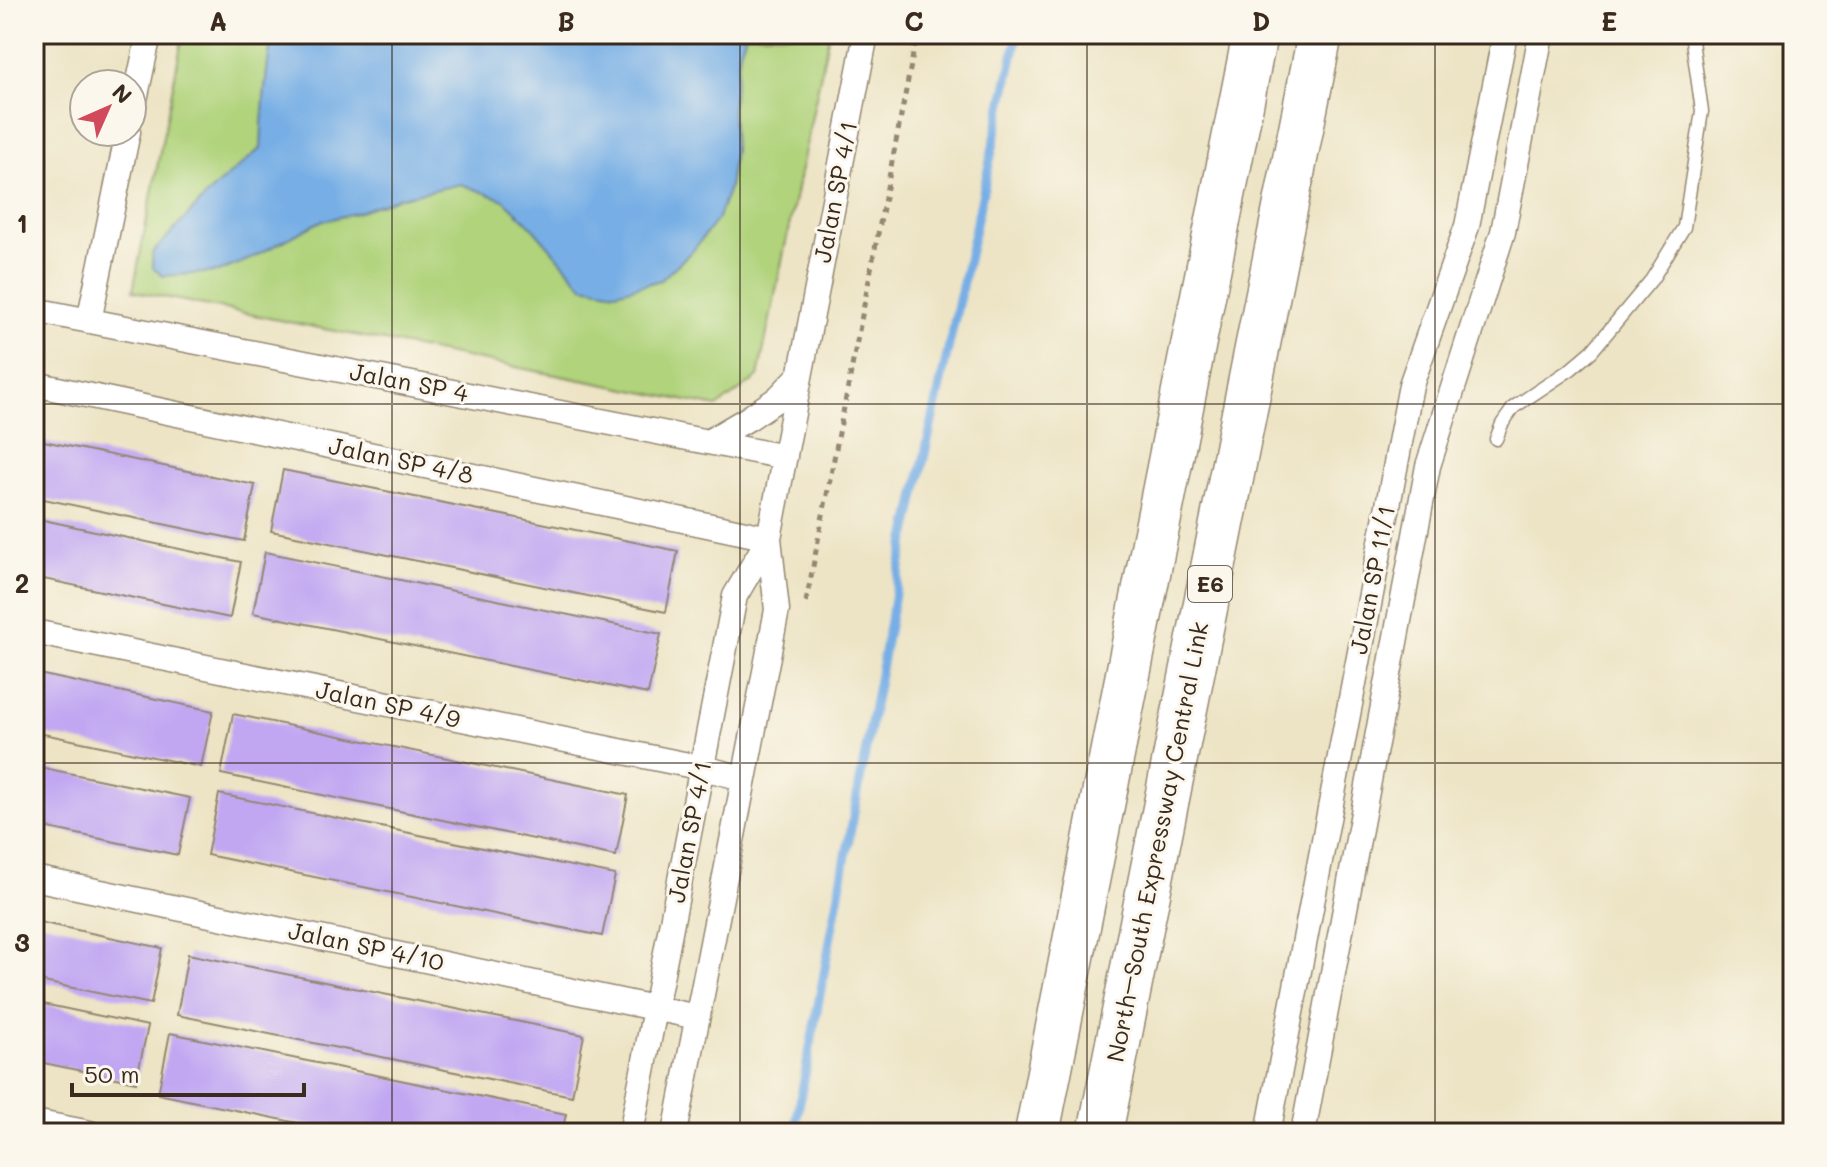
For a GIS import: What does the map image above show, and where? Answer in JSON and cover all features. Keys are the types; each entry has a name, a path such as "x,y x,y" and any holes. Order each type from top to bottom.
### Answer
{"highway":[{"path":"1037,1133 1255,34"},
{"name":"North–South Expressway Central Link","path":"1100,1133 1320,34"}],"street":[{"path":"142,68 149,34"},
{"name":"Jalan SP 4/1","path":"675,1133 777,610 769,538 866,34"},
{"name":"Jalan SP 11/1","path":"1268,1133 1411,385 1467,226 1505,34"},
{"name":"Jalan SP 11/1","path":"1303,1133 1428,466 1503,232 1541,34"},
{"path":"89,321 125,148"},
{"name":"Jalan SP 4","path":"34,310 785,457"},
{"path":"708,442 777,399 800,376"},
{"name":"Jalan SP 4/8","path":"34,384 769,538"},
{"name":"Jalan SP 4/1","path":"631,1133 735,596 769,538"},
{"name":"Jalan SP 4/9","path":"34,632 743,778"},
{"name":"Jalan SP 4/10","path":"34,878 697,1017"},
{"path":"34,1122 90,1133"}],"lane":[{"path":"1496,439 1514,407 1592,351 1652,279 1684,227 1702,111 1691,34"}],"path":[{"path":"803,615 917,34"}],"green space":[{"path":"183,34 829,34 758,377 717,407 133,291"}],"water":[{"path":"272,34 746,34 740,51 732,108 734,150 729,188 718,218 694,249 661,280 616,292 583,286 504,200 461,184 397,198 319,222 248,260 218,272 163,276 153,268 152,253 215,187 261,148"}],"building":[{"path":"34,439 255,485 244,541 34,497"},
{"path":"283,470 678,551 666,612 271,531"},
{"path":"34,518 241,562 230,618 34,577"},
{"path":"265,552 661,634 648,694 253,613"},
{"path":"34,673 213,711 201,767 34,732"},
{"path":"233,714 628,795 616,856 221,774"},
{"path":"34,766 190,798 178,855 34,825"},
{"path":"219,794 615,875 602,936 207,855"},
{"path":"34,921 162,948 151,1004 34,980"},
{"path":"188,954 584,1035 572,1096 177,1015"},
{"path":"34,1002 148,1026 136,1082 34,1061"},
{"path":"170,1033 566,1114 562,1133 346,1133 158,1094"}],"waterway":[{"path":"794,1133 901,562 1018,34"}]}
